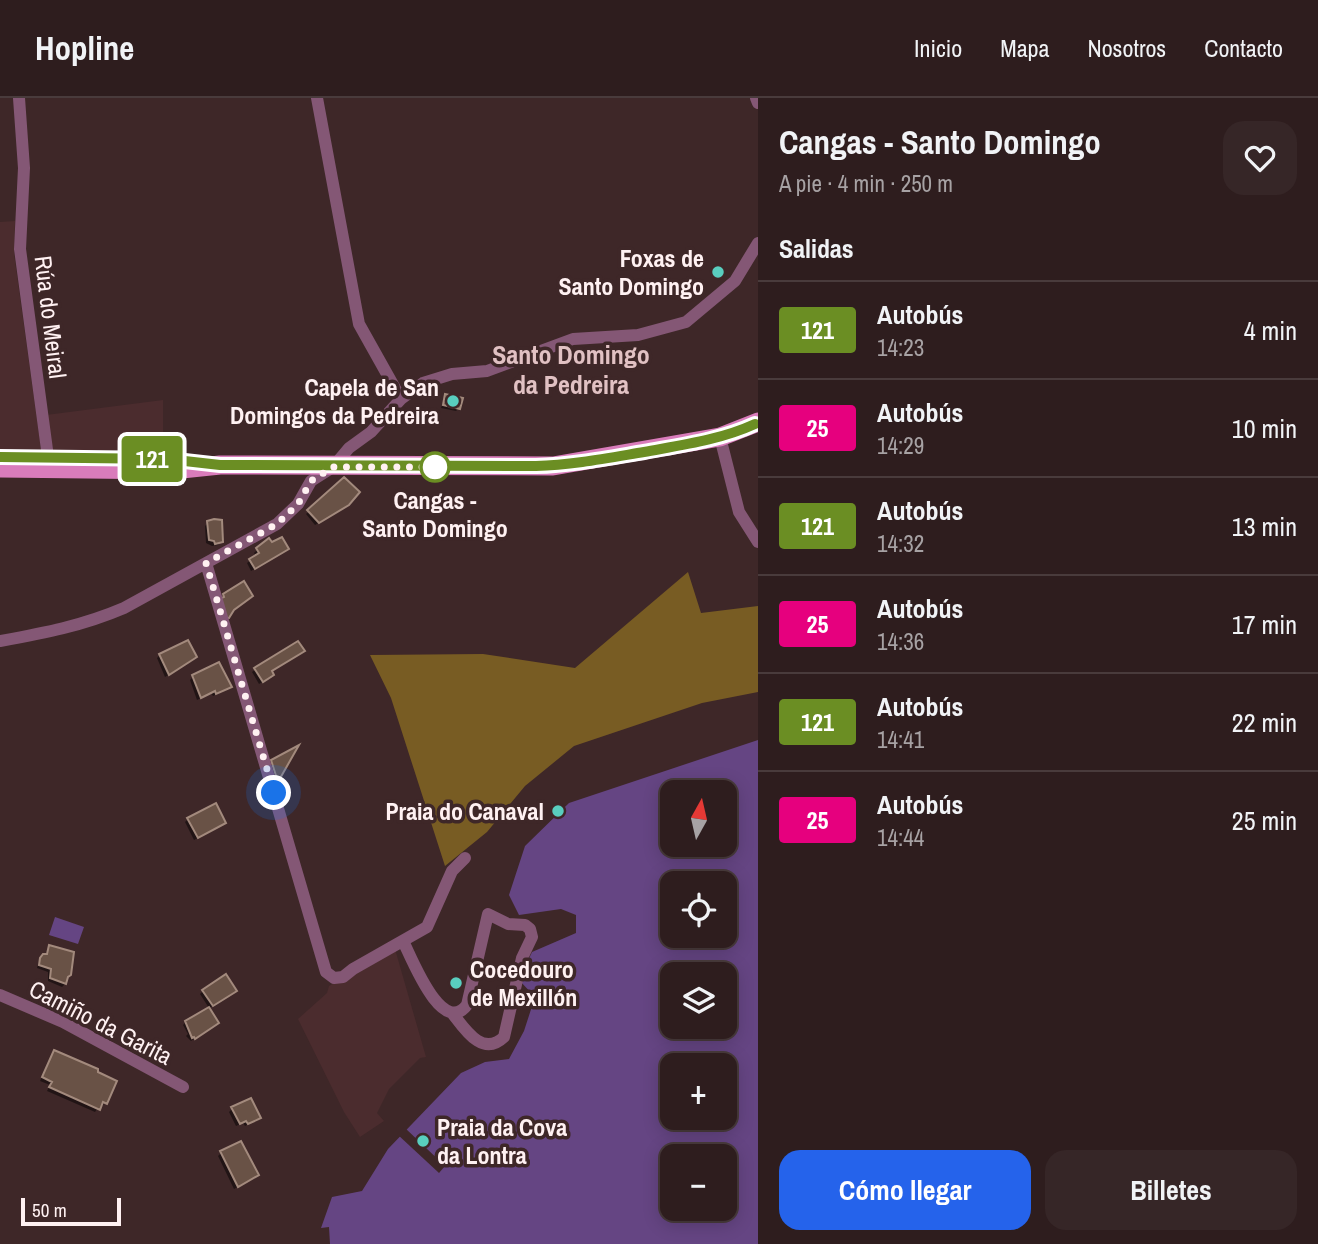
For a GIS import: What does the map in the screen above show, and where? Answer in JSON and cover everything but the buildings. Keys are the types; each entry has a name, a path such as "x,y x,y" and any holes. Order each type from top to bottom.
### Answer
{"main road":[{"path":"0,468 94,462 102,458 167,459 220,465 553,466 720,437 753,427"},
{"path":"0,460 172,470 220,465"}],"street":[{"name":"Rúa do Meiral","path":"19,98 24,168 20,249 48,463"},
{"path":"317,98 359,324 401,399"},
{"path":"0,641 83,624 102,617 277,524 298,504 311,481 333,467 349,448 371,432 401,399 423,383 452,374 487,371 573,339 638,335 686,322 735,281 758,243"},
{"path":"720,437 739,512 758,542"},
{"path":"206,563 326,972 334,978 344,977 353,969 427,927 452,871 465,858"},
{"path":"403,941 436,1001 445,1012 453,1014 462,1012 467,1005 488,914 508,924 525,925 530,929 532,937 522,958 504,1037 497,1043 485,1045 468,1034 453,1014"},
{"name":"Camiño da Garita","path":"0,995 63,1022 183,1087"}],"shaded area":[{"path":"15,221 14,254 42,456 8,454 8,451 0,450 0,222"},
{"path":"163,400 163,456 54,455 46,415"},
{"path":"688,572 701,613 758,606 758,692 702,703 574,746 525,786 487,832 445,866 391,698 370,655 483,654 575,668"},
{"path":"758,740 758,1244 330,1244 329,1227 321,1228 332,1197 362,1191 388,1149 461,1073 485,1062 509,1059 524,1031 535,997 519,980 532,952 576,933 576,915 561,909 519,915 509,895 525,846 569,803"},
{"path":"55,917 84,927 78,944 49,935"},
{"path":"395,949 426,1057 420,1058 389,1089 377,1113 384,1121 360,1137 344,1112 298,1019 327,993 329,986"}],"pier":[{"path":"404,1127 445,1166 439,1173 397,1134"}],"bus line":[{"name":"121","path":"0,457 167,459 220,465 553,466 696,442 743,430 755,424"}],"place":[{"name":"Foxas de Santo Domingo","path":"718,272"},
{"name":"Capela de San Domingos da Pedreira","path":"453,401"},
{"name":"Cangas - Santo Domingo","path":"435,467"},
{"name":"Praia do Canaval","path":"558,811"},
{"name":"Cocedouro de Mexillón","path":"456,983"},
{"name":"Praia da Cova da Lontra","path":"423,1141"}],"district":[{"name":"Santo Domingo da Pedreira","path":"571,369"}],"route":[{"path":"274,793 206,563 277,524 298,504 311,481 333,467 435,467"}]}
